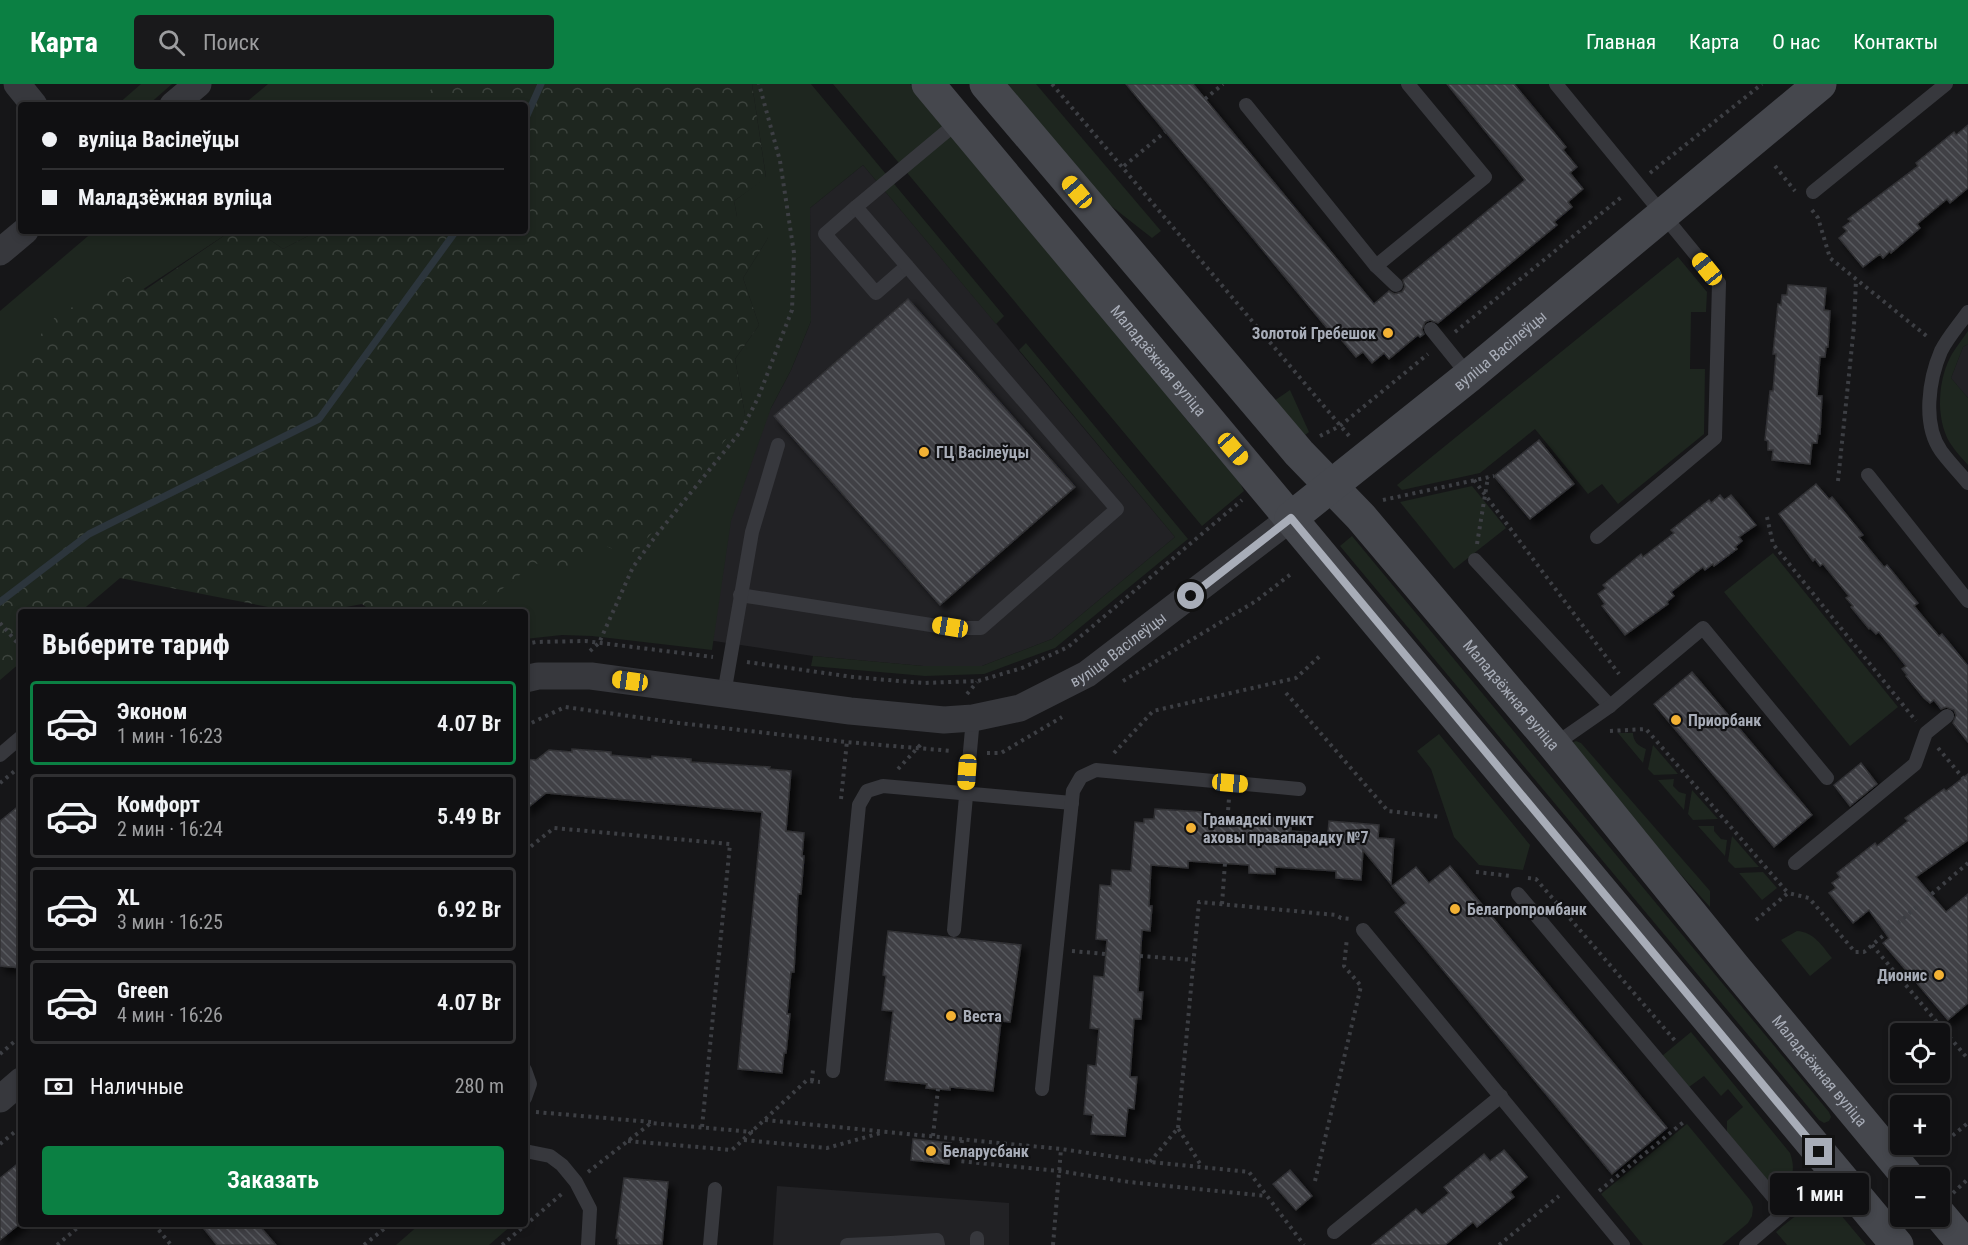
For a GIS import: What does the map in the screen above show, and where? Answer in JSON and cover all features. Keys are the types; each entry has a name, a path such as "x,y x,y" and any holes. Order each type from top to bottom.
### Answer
{"main road":[{"name":"Маладзёжная вуліца","path":"928,84 1897,1245"},
{"name":"Маладзёжная вуліца","path":"986,84 1299,453 1361,517 1554,745 1900,1167"},
{"name":"вуліца Васілеўцы","path":"1291,518 1469,376 1805,92"},
{"path":"1950,1227 1965,1245"}],"street":[{"path":"17,84 32,102"},
{"path":"177,102 198,84"},
{"path":"0,252 21,234"},
{"name":"вуліца Васілеўцы","path":"528,678 538,676 591,676 850,711 944,720 973,718 1020,708 1087,674 1291,518"},
{"path":"0,1098 18,1083"}],"lane":[{"path":"1376,266 1485,177 1408,84"},
{"path":"1556,84 1719,283 1715,438 1598,537"},
{"path":"1814,192 1946,84"},
{"path":"1246,105 1376,266 1396,285"},
{"path":"907,266 876,293 825,234 959,121"},
{"path":"740,595 950,627 981,627 1117,509 856,207"},
{"path":"1968,312 1942,349 1935,368 1930,409 1932,430 1940,449 1968,483"},
{"path":"1431,328 1469,376"},
{"path":"724,694 752,532 778,444"},
{"path":"1868,475 1968,601"},
{"path":"1475,560 1610,706"},
{"path":"1554,745 1610,706 1703,628 1827,778"},
{"path":"1795,863 1915,764 1926,733 1947,716"},
{"path":"954,930 973,718"},
{"path":"0,754 18,739"},
{"path":"1042,1089 1073,791 1081,777 1096,770 1299,789"},
{"path":"833,1071 859,806 867,791 883,786 1072,803"},
{"path":"1518,894 1785,1211"},
{"path":"1353,923 1501,1096 1623,1245"},
{"path":"1334,1232 1501,1096"},
{"path":"528,1152 550,1156 562,1165 576,1182 590,1209 588,1245"},
{"path":"1746,1245 1834,1170"},
{"path":"710,1245 715,1189"},
{"path":"847,1245 938,1240 938,1245"}],"path":[{"path":"566,675 599,643 633,567 741,431 758,398 792,310 794,253 780,160 759,84"},
{"path":"1052,84 1354,442"},
{"path":"1205,99 1223,84"},
{"path":"1310,441 1340,426 1762,84"},
{"path":"1124,166 1166,132"},
{"path":"1775,166 1797,192"},
{"path":"1811,209 1818,218 1830,258 1942,349"},
{"path":"1838,482 1854,326 1856,280"},
{"path":"1383,500 1494,476"},
{"path":"1475,560 1488,477"},
{"path":"1474,480 1619,674"},
{"path":"1767,517 1773,544 1968,784"},
{"path":"1256,601 1291,574"},
{"path":"0,623 18,644"},
{"path":"1109,771 1113,754 1154,711 1296,678 1321,655"},
{"path":"1286,693 1388,811 1441,817"},
{"path":"1610,731 1646,729 1788,893 1809,898 1856,951 1864,952 1968,863"},
{"path":"0,783 18,768"},
{"path":"1227,825 1230,783"},
{"path":"528,849 554,828 730,844 702,1127"},
{"path":"1222,904 1225,863"},
{"path":"1756,920 1788,893"},
{"path":"1149,1162 1178,1128 1199,902 1336,915 1353,923"},
{"path":"1316,1181 1361,986 1344,966 1347,935"},
{"path":"1872,945 1968,1059"},
{"path":"1056,950 1106,954"},
{"path":"1140,956 1194,960"},
{"path":"0,1054 18,1039"},
{"path":"627,1142 732,1150 806,1081 812,1081"},
{"path":"933,1136 938,1089"},
{"path":"528,1111 753,1132"},
{"path":"1499,1245 1581,1176 1596,1193 1688,1118"},
{"path":"765,1120 1061,1149 1149,1162 1249,1172 1304,1245"},
{"path":"528,1223 651,1123"},
{"path":"1950,1138 1968,1123"},
{"path":"1178,1128 1202,1168"},
{"path":"0,1144 18,1129"},
{"path":"743,1140 827,1148 885,1132"},
{"path":"962,1140 960,1161 1267,1196"},
{"path":"1053,1245 1061,1149"},
{"path":"57,1245 78,1227"},
{"path":"156,1227 171,1245"},
{"path":"364,1245 386,1227"},
{"path":"502,1245 523,1227"}],"shaded area":[{"path":"863,165 1175,537 1052,639 982,666 923,666 813,656 628,628 771,408 791,370 811,321 810,208"},
{"path":"1968,344 1968,398 1951,378 1963,347"},
{"path":"777,1186 1009,1203 1009,1245 773,1245"}],"green space":[{"path":"141,84 172,84 151,102 120,102"},
{"path":"268,84 490,84 487,102 247,102"},
{"path":"435,84 752,84 766,178 734,201 737,217 760,220 768,238 743,278 759,325 735,359 745,415 632,558 591,539 586,560 563,576 535,563 478,609 369,609 362,604 335,609 279,609 120,578 84,609 18,609 18,665 0,680 0,384 56,316 129,276 145,290 227,234 261,234 283,249 312,234 528,234 528,102 414,102 429,92"},
{"path":"752,84 811,84 1004,316 996,324 863,165 810,208 811,321 791,370 771,408 731,521 712,650 592,636 562,635 528,639 528,609 477,609 535,562 591,539 745,415 735,359 759,325 743,278 768,238 737,217 734,201 766,177"},
{"path":"833,84 910,84 1021,215 1240,483 1244,491 1202,526"},
{"path":"1006,84 1036,84 1161,231 1152,238 1101,198"},
{"path":"90,234 226,234 0,384 0,311"},
{"path":"261,234 312,234 283,249"},
{"path":"1678,257 1707,292 1706,312 1691,312 1690,369 1705,369 1704,434 1618,504 1602,484 1588,494 1535,429 1480,473 1402,490 1397,485"},
{"path":"1968,331 1968,344 1963,347 1951,378 1968,398 1968,465 1952,446 1945,433 1940,398 1947,364"},
{"path":"1026,343 1188,539 1055,648 984,674 925,676 811,666 813,656 923,666 982,666 1052,639 1175,537 1019,350"},
{"path":"1290,390 1309,432 1305,435 1274,401"},
{"path":"1472,486 1506,528 1454,569 1400,502"},
{"path":"1352,536 1829,1112 1831,1117 1829,1121 1824,1123 1819,1120 1340,546"},
{"path":"1773,553 1898,707 1850,746 1724,592"},
{"path":"1618,733 1633,733 1636,743 1646,749 1643,763"},
{"path":"1439,734 1530,845 1523,870 1479,865 1454,837 1431,769 1417,751"},
{"path":"1576,741 1581,743 1710,891 1710,907 1570,751 1571,743"},
{"path":"1653,745 1678,774 1654,775 1648,769"},
{"path":"1674,779 1673,786 1679,792 1686,794 1684,810 1658,780"},
{"path":"1692,790 1718,819 1693,820 1688,814"},
{"path":"1698,826 1714,826 1714,831 1721,839 1727,840 1725,856"},
{"path":"1732,836 1759,867 1735,868 1728,861"},
{"path":"1763,872 1777,888 1762,900 1739,873"},
{"path":"1797,931 1813,937 1832,958 1810,976 1781,940"},
{"path":"1691,1032 1790,1153 1793,1167 1788,1181 1783,1184 1769,1183 1727,1133 1727,1121 1743,1107 1728,1089 1721,1096 1704,1076 1689,1087 1662,1056"},
{"path":"1687,1124 1750,1200 1753,1207 1752,1216 1748,1223 1722,1245 1643,1245 1601,1194"},
{"path":"1820,1207 1840,1214 1866,1245 1787,1245 1776,1232 1801,1213"},
{"path":"417,1227 510,1227 489,1245 396,1245"}],"building":[{"path":"1126,84 1193,84 1374,304 1389,291 1394,294 1402,292 1405,287 1403,280 1525,180 1447,84 1514,84 1566,147 1563,150 1577,167 1570,173 1583,189 1568,202 1572,207 1554,222 1557,225 1438,323 1430,320 1425,322 1422,330 1424,334 1420,337 1418,335 1389,359 1384,353 1372,363 1363,352 1356,357 1334,331 1331,333"},
{"path":"1968,125 1968,188 1950,203 1947,199 1917,224 1920,228 1891,253 1890,251 1883,258 1880,254 1863,267 1839,238 1847,231 1843,227 1851,221 1848,219 1918,166 1916,163 1954,132 1956,135"},
{"path":"1788,285 1826,288 1824,310 1830,311 1828,347 1826,347 1825,357 1820,357 1817,396 1822,396 1820,434 1818,434 1817,443 1812,443 1810,464 1772,460 1773,450 1768,450 1768,441 1765,440 1770,391 1773,391 1776,354 1773,354 1778,304 1781,305 1782,295 1787,295"},
{"name":"ГЦ Васілеўцы","path":"908,299 1075,487 940,605 774,416"},
{"path":"1539,440 1574,484 1530,519 1494,476"},
{"path":"1816,484 1829,499 1832,497 1863,535 1859,537 1884,567 1887,565 1918,603 1914,606 1939,636 1942,634 1968,666 1968,742 1953,723 1956,715 1954,710 1946,707 1941,709 1934,700 1930,703 1924,698 1902,669 1906,666 1879,632 1876,634 1869,629 1851,607 1853,606 1846,598 1849,596 1823,564 1820,566 1815,559 1813,561 1779,514"},
{"path":"1720,495 1724,500 1731,495 1756,525 1739,537 1742,541 1735,547 1737,549 1714,566 1713,564 1705,570 1703,567 1671,592 1674,596 1667,602 1668,604 1625,635 1602,606 1605,604 1598,594 1606,588 1603,585 1641,554 1643,557 1674,533 1671,530 1709,500 1711,503"},
{"path":"1692,672 1812,815 1774,847 1654,704"},
{"path":"572,749 611,752 611,755 652,759 652,756 691,759 691,762 770,767 769,769 791,771 786,831 804,833 802,856 804,856 801,894 798,894 794,972 791,972 787,1014 790,1014 782,1073 738,1069 762,812 546,793 528,808 528,759 536,760 549,750 572,752"},
{"path":"1861,763 1877,784 1850,806 1834,785"},
{"path":"1968,774 1968,840 1916,877 1946,912 1968,894 1968,1003 1948,1020 1883,943 1889,938 1869,910 1853,923 1829,893 1836,888 1832,883 1840,877 1837,873 1875,843 1877,846 1908,821 1905,818"},
{"path":"18,806 18,968 0,966 0,821"},
{"path":"1155,809 1204,812 1204,823 1241,826 1242,815 1292,819 1291,831 1328,834 1329,821 1379,825 1378,838 1394,839 1391,884 1363,850 1361,880 1336,878 1336,871 1275,867 1275,874 1249,873 1249,865 1188,861 1188,868 1151,865 1150,931 1142,930 1138,992 1143,992 1141,1019 1134,1019 1130,1077 1137,1077 1134,1109 1128,1108 1125,1136 1091,1134 1093,1115 1084,1114 1088,1065 1096,1066 1099,1029 1090,1028 1094,976 1104,977 1107,940 1096,939 1100,885 1111,886 1112,870 1131,871 1135,822 1144,823 1144,819 1154,819"},
{"path":"1450,866 1667,1128 1612,1174 1395,912 1406,903 1392,886 1416,867 1429,883"},
{"name":"Веста","path":"888,931 1021,945 1010,1022 1001,1021 993,1091 950,1087 950,1090 926,1088 927,1084 885,1080 893,1011 882,1010"},
{"name":"Беларусбанк","path":"913,1139 951,1143 949,1164 911,1160"},
{"path":"1504,1150 1527,1177 1510,1192 1514,1197 1477,1227 1473,1222 1445,1245 1372,1245 1416,1209 1422,1215 1449,1193 1444,1187 1484,1154 1490,1161"},
{"path":"18,1163 18,1225 0,1240 0,1178"},
{"path":"1290,1170 1312,1196 1296,1210 1273,1184"},
{"path":"624,1178 668,1182 662,1245 618,1245 618,1238 616,1238"},
{"path":"202,1227 261,1227 276,1245 217,1245"}],"waterway":[{"path":"528,113 541,84"},
{"path":"0,602 89,534 319,419 454,234"}],"place":[{"name":"Золотой Гребешок","path":"1388,333"},
{"name":"ГЦ Васілеўцы","path":"924,452"},
{"name":"Приорбанк","path":"1676,720"},
{"name":"Грамадскі пункт аховы правапарадку №7","path":"1191,828"},
{"name":"Белагропромбанк","path":"1455,909"},
{"name":"Дионис","path":"1939,975"},
{"name":"Веста","path":"951,1016"},
{"name":"Беларусбанк","path":"931,1151"}],"route":[{"path":"1191,596 1291,518 1819,1152"}]}
